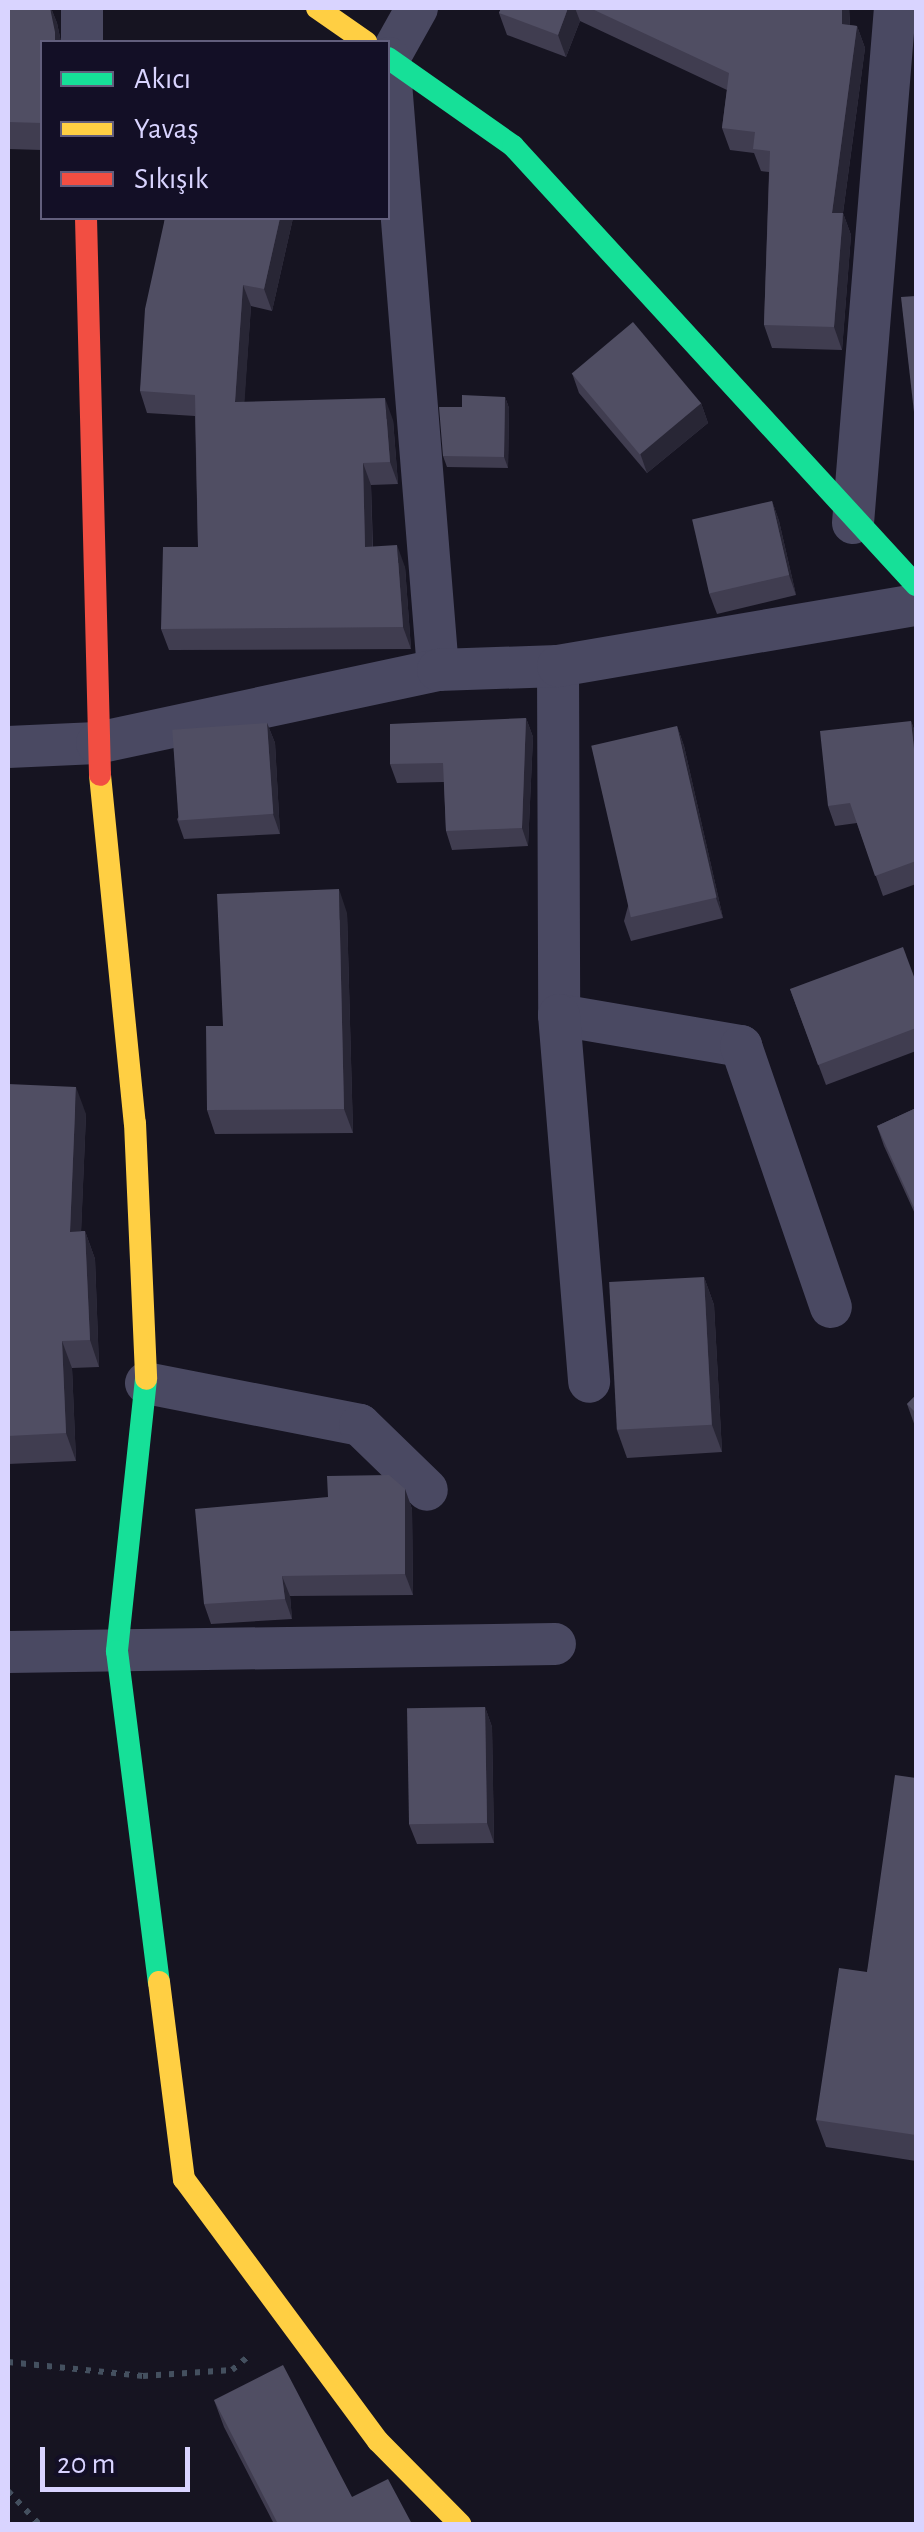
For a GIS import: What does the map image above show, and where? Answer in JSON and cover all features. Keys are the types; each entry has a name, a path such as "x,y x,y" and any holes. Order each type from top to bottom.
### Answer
{"street":[{"path":"82,8 82,40"},
{"path":"317,8 363,40"},
{"path":"390,55 418,8"},
{"path":"853,523 895,8"},
{"path":"390,59 513,146 853,523 916,585"},
{"path":"390,82 438,670"},
{"path":"86,220 97,743 136,1123 146,1383 117,1652 184,2179 378,2441 460,2524"},
{"path":"8,747 97,743 438,670 558,666 916,604"},
{"path":"558,666 559,1014 589,1382"},
{"path":"559,1014 741,1046 831,1307"},
{"path":"146,1383 360,1425 426,1490"},
{"path":"8,1652 555,1644"}],"path":[{"path":"8,2362 143,2376 232,2370 290,2322"},
{"path":"8,2491 39,2524"}],"building":[{"path":"8,8 50,8 55,40 40,40 40,123 8,122"},
{"path":"501,8 568,8 558,35 499,13"},
{"path":"590,8 842,8 842,24 857,26 832,213 843,213 834,327 764,325 770,151 753,149 755,132 722,128 729,73"},
{"path":"165,220 280,220 264,289 243,285 235,402 385,398 390,462 363,463 365,547 397,545 403,627 161,629 163,547 198,547 195,395 140,391 145,309"},
{"path":"916,296 916,430 901,297"},
{"path":"633,322 701,403 640,455 572,373"},
{"path":"462,395 505,397 504,457 443,456 439,407 462,407"},
{"path":"772,501 789,575 709,593 692,519"},
{"path":"526,718 522,828 446,831 443,763 390,764 390,724"},
{"path":"911,721 916,768 916,861 875,876 850,803 828,806 820,731"},
{"path":"267,723 273,814 179,820 172,730"},
{"path":"677,726 717,897 631,917 591,746"},
{"path":"339,889 344,1109 207,1110 206,1026 223,1026 217,894"},
{"path":"903,947 916,982 916,1028 818,1065 790,989"},
{"path":"8,1084 76,1087 70,1232 85,1231 90,1340 62,1341 66,1433 8,1436"},
{"path":"916,1108 916,1212 877,1126"},
{"path":"704,1277 712,1425 617,1430 609,1282"},
{"path":"916,1395 916,1413 907,1404"},
{"path":"389,1475 405,1489 405,1574 282,1576 285,1599 204,1604 195,1509 328,1497 327,1476"},
{"path":"485,1707 487,1823 409,1824 407,1708"},
{"path":"895,1775 916,1778 916,2135 816,2120 839,1968 867,1972"},
{"path":"283,2365 352,2497 388,2479 412,2524 278,2524 214,2400"}],"traffic: fast":[{"path":"390,59 513,146 916,585"},
{"path":"146,1379 117,1651 159,1982"}],"traffic: slow":[{"path":"317,8 363,40"},
{"path":"100,775 135,1123 146,1379"},
{"path":"159,1982 184,2179 378,2441 460,2524"}],"traffic: jam":[{"path":"86,220 100,775"}]}
